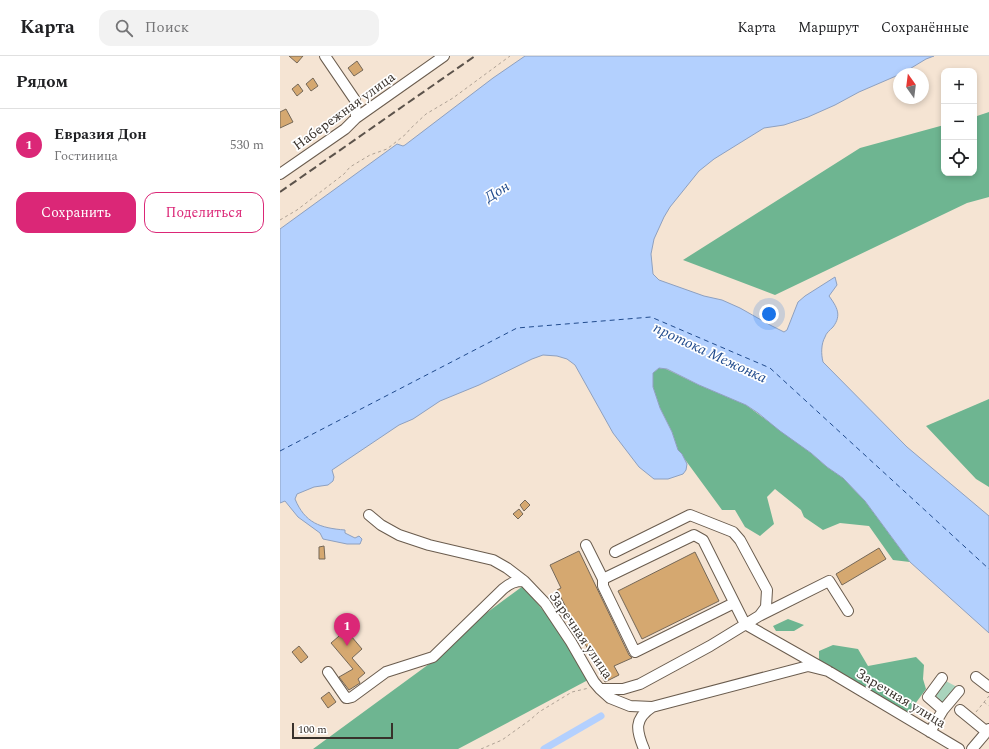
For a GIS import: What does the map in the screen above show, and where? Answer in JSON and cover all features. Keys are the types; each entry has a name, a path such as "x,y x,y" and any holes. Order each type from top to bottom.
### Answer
{"street":[{"path":"325,56 355,100 356,118"},
{"name":"Набережная улица","path":"280,174 345,129 356,118 444,56"},
{"name":"Заречная улица","path":"369,515 399,535 429,546 493,560 507,568 524,582 545,603 598,687 610,698 630,706 652,707 808,666 828,671"},
{"path":"615,552 690,515 732,532 740,540 767,590 766,607 759,616"},
{"path":"603,579 694,535 703,540 745,624"},
{"path":"586,545 603,579 603,586 635,652 734,603"},
{"path":"328,672 346,698 352,697 364,690 374,680 386,672 433,657 503,589 511,583 517,581 524,582"},
{"path":"598,687 623,689 640,684 710,646 759,616 829,581 848,611"},
{"name":"Заречная улица","path":"745,624 828,671 959,749"},
{"path":"976,677 989,687"},
{"path":"942,678 928,697 943,710"},
{"path":"930,732 943,710 959,691"},
{"path":"644,749 639,736 638,720 652,707"},
{"path":"960,710 988,730 972,749"}],"path":[{"path":"280,220 297,210 344,174 350,167 370,155 387,149 406,134 426,114 454,98 510,56"},
{"path":"482,749 502,740 539,712 572,692 598,687"},
{"path":"971,719 989,696"},
{"path":"984,702 989,706"}],"green space":[{"path":"989,112 989,197 967,203 775,295 683,260 860,148 941,126 941,176 977,176 977,116"},
{"path":"659,368 666,369 746,405 811,453 843,478 865,501 910,562 893,560 869,526 840,523 823,530 804,517 801,510 775,489 767,497 774,524 760,536 745,527 735,510 722,510 678,450 672,432 660,408 653,387 653,373"},
{"path":"989,399 989,487 976,479 926,426"},
{"path":"523,586 556,626 588,680 458,749 313,749 440,656 481,617"},
{"path":"788,619 804,625 794,631 776,631 773,626"},
{"path":"833,645 858,649 868,666 916,657 924,665 923,679 926,689 907,715 819,662 819,651"},
{"path":"944,680 957,687 943,705 932,696"}],"water":[{"path":"525,56 934,56 911,68 893,68 893,77 808,117 784,125 764,128 714,159 699,171 670,207 654,239 651,254 653,274 659,280 704,296 722,300 784,332 787,330 798,302 835,277 837,285 829,296 836,307 838,315 836,323 827,333 823,343 823,362 907,447 989,516 989,633 910,562 865,501 843,478 746,405 699,385 667,369 659,368 653,373 653,387 660,408 672,432 678,450 682,454 687,464 686,470 683,474 668,479 654,479 639,467 613,433 575,365 567,359 557,356 543,355 479,385 440,401 413,419 399,425 332,470 334,477 333,481 328,485 314,487 297,494 295,499 299,507 314,523 328,528 345,530 345,533 355,538 359,536 362,539 360,544 347,544 323,539 320,533 298,517 285,501 280,503 280,229 397,144 403,146 405,145 493,78"}],"building":[{"path":"289,56 303,56 297,63"},
{"path":"357,61 363,70 354,76 348,68"},
{"path":"313,78 318,86 311,91 306,84"},
{"path":"298,84 303,91 297,96 292,89"},
{"path":"286,109 293,122 280,128 280,112"},
{"path":"525,500 530,505 524,511 520,505"},
{"path":"519,509 523,514 518,519 513,514"},
{"path":"324,546 325,559 319,559 319,547"},
{"path":"879,548 886,559 842,585 836,574"},
{"path":"579,551 629,655 632,658 614,666 619,675 605,682 557,590 561,588 550,565"},
{"path":"695,552 719,601 642,639 618,591"},
{"path":"346,630 362,649 352,658 365,673 358,679 360,683 349,690 339,677 353,669 331,643"},
{"path":"299,646 308,657 301,663 292,652"},
{"path":"329,692 336,702 328,708 321,698"}],"waterway":[{"path":"544,749 601,716"}],"ferry route":[{"path":"280,451 517,328 651,317 770,368 989,569"}],"railway":[{"path":"280,192 475,56"}],"place":[{"name":"Евразия Дон","path":"347,646"}],"water label":[{"name":"Дон","path":"497,192"},
{"name":"протока Межонка","path":"710,353"}]}
